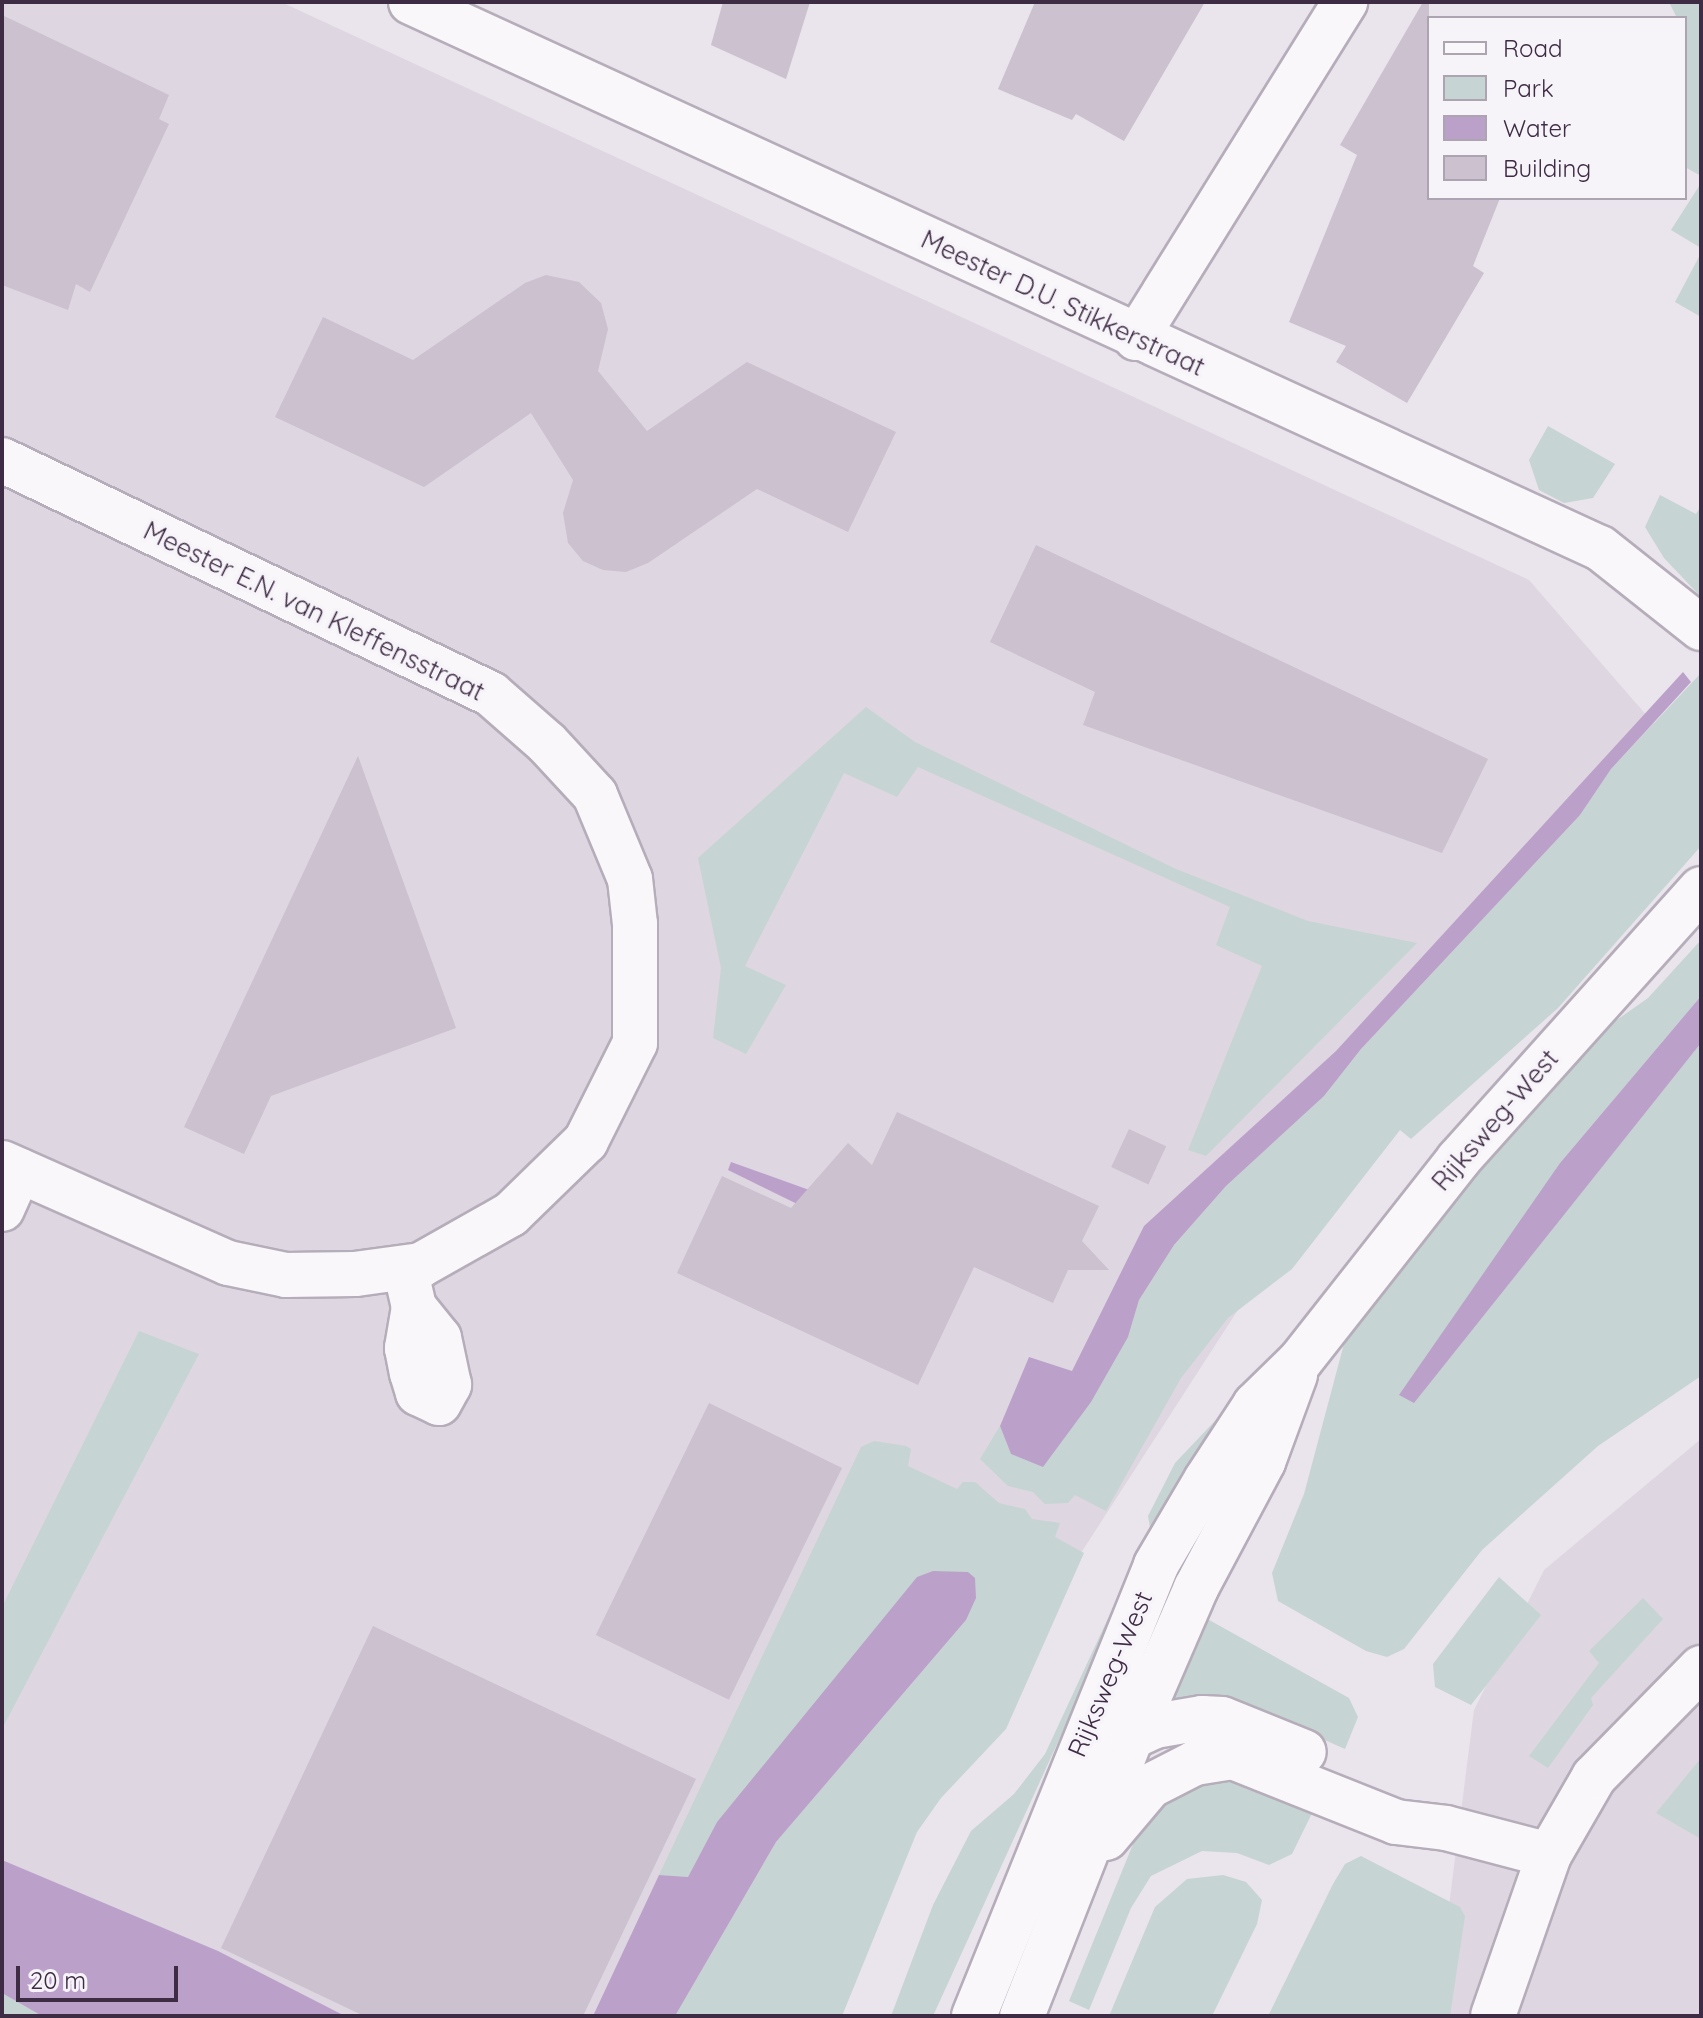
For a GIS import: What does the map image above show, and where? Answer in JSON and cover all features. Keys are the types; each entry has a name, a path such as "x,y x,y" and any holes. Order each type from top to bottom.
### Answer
{"street":[{"path":"1136,338 1345,2"},
{"name":"Meester D.U. Stikkerstraat","path":"414,3 1136,338 1600,548 1701,628"},
{"name":"Meester E.N. van Kleffensstraat","path":"2,460 491,694 547,743 595,795 630,879 635,1043 586,1141 511,1214 421,1265 410,1288 286,1275 228,1263 8,1181"},
{"name":"Rijksweg-West","path":"974,2016 1071,1767 1156,1565 1255,1405 1300,1361 1458,1160 1701,889"},
{"name":"Rijksweg-West","path":"1022,2016 1132,1736 1196,1588 1263,1462 1300,1361"},
{"path":"1493,2016 1549,1855 1594,1777 1701,1668"},
{"path":"1071,1767 1132,1736 1175,1721 1222,1719 1408,1795 1446,1828"},
{"path":"1081,1867 1150,1786 1195,1763 1233,1757 1396,1822 1446,1828 1549,1855"}],"shaded area":[{"path":"2,2 281,2 1529,580 1701,778 1429,1014 782,2016 2,2016"},
{"path":"1701,1439 1701,2016 1435,2016 1474,1710 1544,1570"}],"green space":[{"path":"1669,2 1701,2 1701,176 1687,168 1687,16 1676,16"},
{"path":"1701,183 1701,248 1671,230"},
{"path":"1701,253 1701,317 1675,302"},
{"path":"1548,426 1615,464 1593,498 1564,503 1539,490 1529,460"},
{"path":"1660,495 1696,514 1701,506 1701,597 1664,558 1645,527"},
{"path":"1701,673 1701,846 1558,1008 1411,1139 1400,1130 1292,1269 1228,1318 1181,1378 1106,1511 1075,1495 1068,1503 1045,1504 1033,1492 1008,1486 980,1459 1000,1426 1011,1454 1128,1337 1139,1300 1174,1245 1226,1186 1324,1096 1361,1049 1580,815 1611,769"},
{"path":"866,707 915,742 1176,869 1308,921 1417,943 1206,1156 1188,1150 1262,966 1216,945 1230,907 918,767 897,797 844,773 745,966 786,985 746,1054 713,1038 721,968 698,858"},
{"path":"1701,940 1701,996 1560,1163 1413,1403 1701,1043 1701,1376 1598,1446 1482,1550 1404,1649 1387,1657 1366,1651 1278,1601 1272,1573 1304,1494 1345,1340 1452,1202 1594,1036 1648,998"},
{"path":"139,1331 199,1354 2,1729 2,1607"},
{"path":"1231,1404 1151,1533 1148,1516 1175,1463"},
{"path":"874,1441 906,1446 911,1449 908,1466 957,1489 963,1482 975,1482 999,1503 1025,1509 1032,1519 1060,1523 1055,1537 1084,1553 1006,1729 941,1798 917,1832 842,2016 675,2016 776,1842 966,1620 961,1575 933,1571 717,1822 688,1877 659,1875 861,1447"},
{"path":"1499,1577 1541,1615 1471,1705 1435,1687 1433,1664"},
{"path":"1130,1584 933,2016 891,2016 933,1905 971,1831 1014,1794 1045,1754 1123,1586"},
{"path":"1643,1598 1663,1619 1591,1698 1593,1705 1548,1768 1529,1756 1599,1663 1589,1651"},
{"path":"1202,1616 1349,1698 1358,1717 1345,1749 1255,1709 1161,1707"},
{"path":"1701,1758 1701,1839 1656,1813"},
{"path":"1225,1775 1316,1805 1292,1854 1269,1865 1237,1853 1202,1851 1151,1876 1131,1908 1089,2010 1069,2001 1140,1827 1172,1789"},
{"path":"1361,1856 1460,1907 1465,1916 1450,2016 1268,2016 1333,1884 1345,1864"},
{"path":"1223,1875 1246,1882 1262,1900 1257,1924 1212,2016 1109,2016 1155,1907 1187,1879"},
{"path":"2,1993 37,2013 42,2016 2,2016"}],"water":[{"path":"1683,672 1691,682 1611,769 1580,815 1361,1049 1324,1096 1226,1186 1174,1245 1139,1300 1128,1337 1091,1402 1043,1467 1011,1454 1000,1426 1029,1357 1072,1371 1144,1226 1336,1051"},
{"path":"1701,996 1701,1043 1414,1403 1399,1395 1560,1163"},
{"path":"731,1162 812,1191 840,1225 728,1170"},
{"path":"933,1571 968,1572 975,1578 976,1598 966,1620 776,1842 675,2016 593,2016 659,1875 688,1877 717,1822 917,1577"},
{"path":"2,1860 218,1951 345,2016 42,2016 2,1993"}],"building":[{"path":"723,2 810,2 786,79 711,45"},
{"path":"1035,2 1205,2 1124,141 1076,114 1072,120 998,89"},
{"path":"1423,2 1429,2 1427,200 1499,200 1473,266 1484,273 1407,403 1336,362 1346,346 1289,322 1357,155 1340,145"},
{"path":"2,15 169,95 159,119 169,124 90,292 76,284 68,310 2,285"},
{"path":"546,275 579,282 601,303 608,329 598,371 647,431 747,362 896,432 848,532 757,489 648,563 626,572 603,570 583,561 568,543 563,513 573,480 531,413 424,487 275,417 323,317 413,360 525,283"},
{"path":"1036,545 1488,759 1442,853 1083,725 1095,692 990,642"},
{"path":"358,756 456,1028 271,1096 244,1154 184,1127"},
{"path":"897,1112 1099,1206 1082,1241 1109,1270 1068,1270 1053,1303 974,1267 918,1385 677,1273 722,1176 791,1208 848,1143 872,1165"},
{"path":"1129,1129 1166,1146 1148,1184 1111,1167"},
{"path":"709,1403 842,1468 729,1700 596,1635"},
{"path":"373,1626 696,1779 583,2016 364,2016 221,1948"}]}
